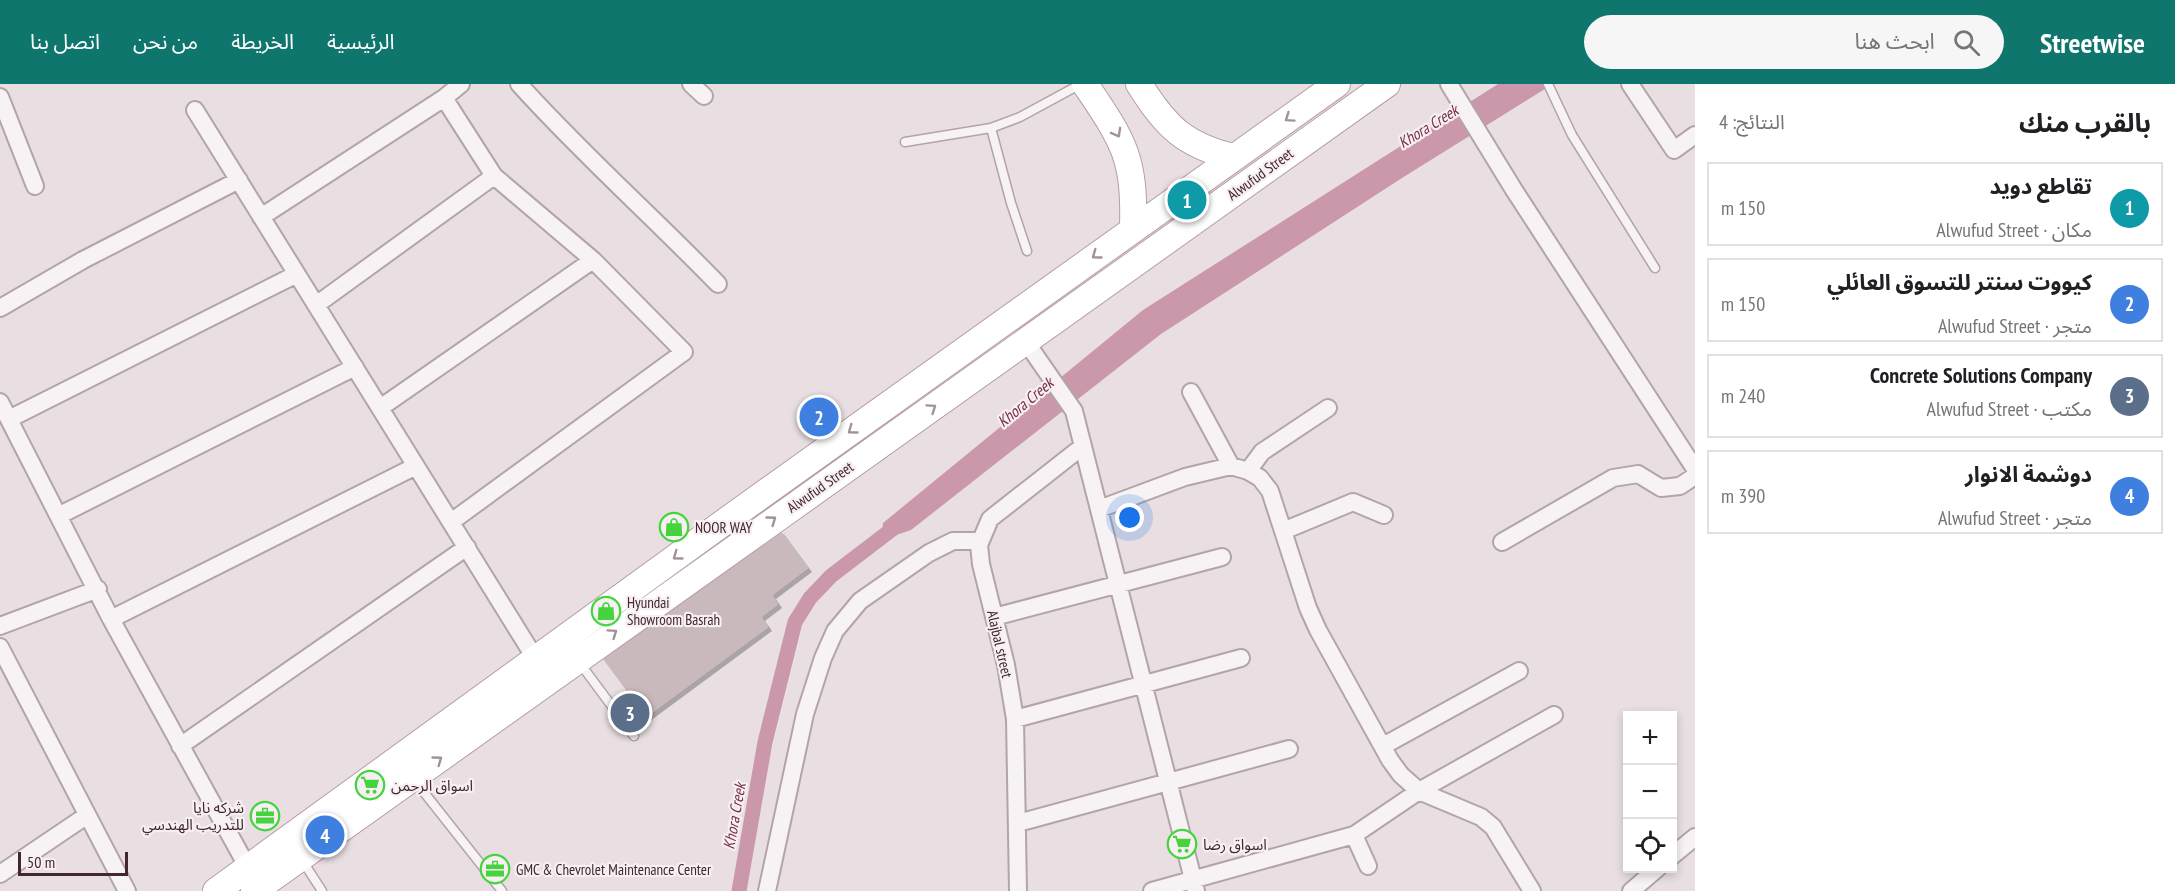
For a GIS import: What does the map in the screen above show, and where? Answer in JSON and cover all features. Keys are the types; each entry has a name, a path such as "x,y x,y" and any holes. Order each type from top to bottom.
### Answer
{"main road":[{"path":"1083,84 1120,138 1126,152 1133,183 1133,228"},
{"path":"1139,84 1172,129 1199,147 1233,157"},
{"name":"Alwufud Street","path":"251,880 535,658 1337,84"},
{"name":"Alwufud Street","path":"216,891 251,880 300,857 1387,84"}],"street":[{"path":"261,217 444,98 461,84"},
{"path":"519,84 571,142 654,218 718,284"},
{"path":"691,84 704,96"},
{"path":"1449,84 1695,469"},
{"path":"1630,84 1674,150 1695,135"},
{"path":"0,97 35,186"},
{"path":"444,98 494,176 594,260 684,352 451,522"},
{"path":"195,110 535,658"},
{"path":"316,305 494,176"},
{"path":"0,309 83,260 239,180"},
{"path":"380,408 594,260"},
{"path":"9,419 297,273"},
{"path":"1026,342 1074,411 1117,584 1145,683 1194,885"},
{"path":"60,515 355,367"},
{"path":"1191,392 1231,466"},
{"path":"0,402 98,588 111,619 251,880"},
{"path":"1248,471 1262,452 1328,408"},
{"path":"767,891 805,714 823,658 835,631 865,597 929,553 953,541 980,541 985,527 998,512 1083,446"},
{"path":"111,619 416,466"},
{"path":"1098,509 1185,477 1231,466 1248,471 1260,478 1270,491 1318,630 1401,776 1419,790 1481,817 1493,827 1532,891"},
{"path":"1502,542 1613,478 1638,474 1661,488 1680,486 1695,476"},
{"path":"1283,531 1353,502 1384,515"},
{"name":"Alajbal street","path":"980,541 981,564 1015,718 1018,891"},
{"path":"180,746 467,547"},
{"path":"994,617 1222,556"},
{"path":"0,626 98,588"},
{"path":"0,647 127,891"},
{"path":"1015,718 1241,658"},
{"path":"1383,746 1519,671"},
{"path":"1152,891 1194,885 1354,835 1419,790 1554,715"},
{"path":"1018,823 1289,749"},
{"path":"1,871 86,816"},
{"path":"1354,835 1368,866"},
{"path":"1677,852 1695,837"},
{"path":"1631,891 1652,873"}],"lane":[{"path":"905,142 991,128 1020,117 1083,84"},
{"path":"1548,84 1555,94 1572,135 1655,268"},
{"path":"991,128 1006,186 1027,251"},
{"path":"576,660 634,736"},
{"path":"413,778 502,891"},
{"path":"300,857 322,891"}],"shaded area":[{"name":"Khora Creek","path":"1498,84 1553,84 1402,178 1161,334 911,530 896,535 882,535 883,523 1143,310"}],"building":[{"path":"780,530 808,568 772,595 778,604 761,617 768,627 646,717 603,659"}],"waterway":[{"name":"Khora Creek","path":"739,891 765,742 795,622 810,598 831,576 899,524"}],"place":[{"name":"تقاطع دويد","path":"1187,200"},
{"name":"كيووت سنتر للتسوق العائلي","path":"819,417"},
{"name":"NOOR WAY","path":"674,527"},
{"name":"Hyundai Showroom Basrah","path":"606,611"},
{"name":"Concrete Solutions Company","path":"630,713"},
{"name":"اسواق الرحمن","path":"370,785"},
{"name":"شركه نايا للتدريب الهندسي","path":"265,816"},
{"name":"دوشمة الانوار","path":"325,835"},
{"name":"اسواق رضا","path":"1182,844"},
{"name":"GMC & Chevrolet Maintenance Center","path":"495,869"}]}
